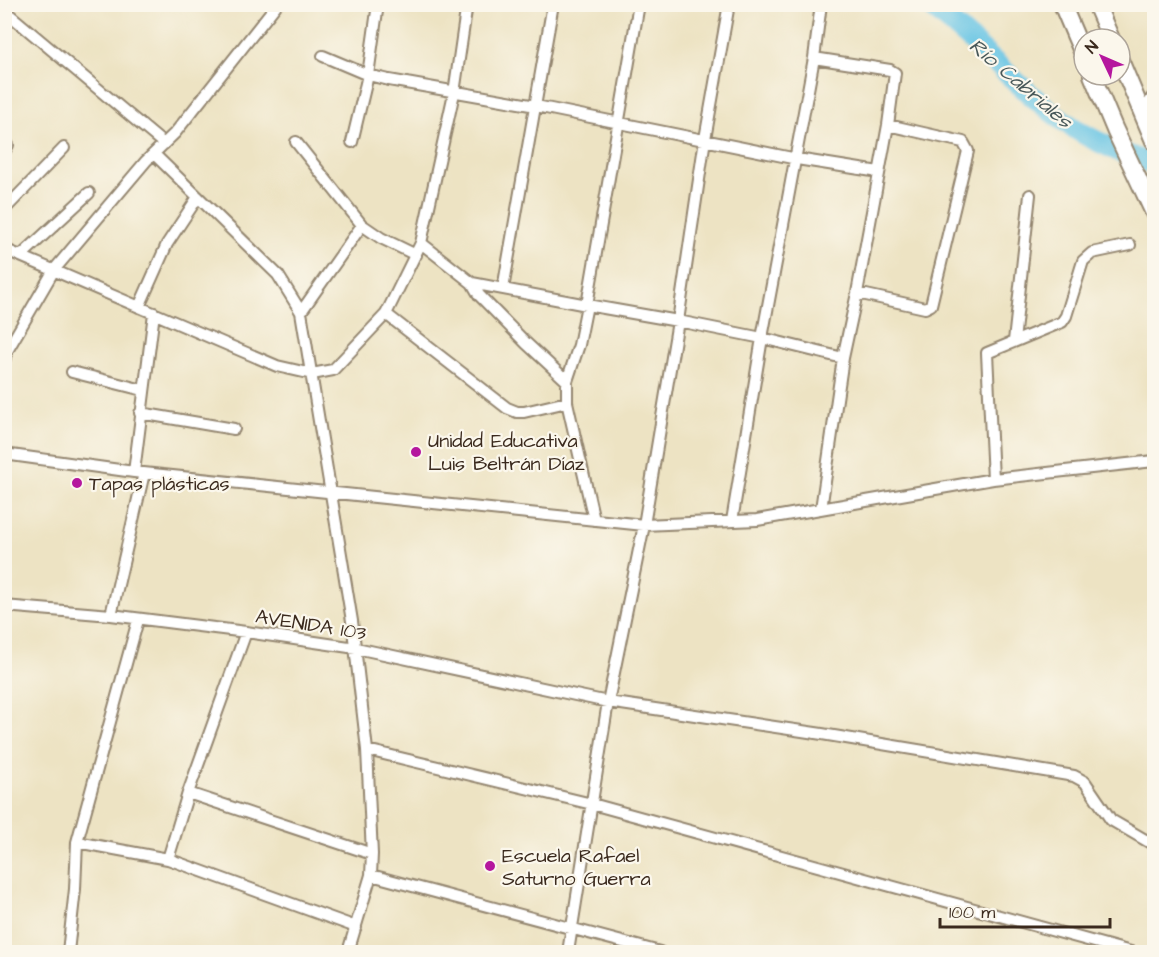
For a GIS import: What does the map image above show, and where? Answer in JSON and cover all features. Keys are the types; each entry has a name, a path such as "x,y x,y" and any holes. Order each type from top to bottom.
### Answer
{"main road":[{"path":"1062,4 1072,28"},
{"path":"1096,4 1106,27"},
{"path":"1097,87 1155,213"},
{"path":"1131,87 1152,136"}],"street":[{"path":"4,361 54,270 154,154 175,134 277,4"},
{"path":"352,142 368,75 378,4"},
{"path":"4,249 277,366 312,374 333,370 386,314 421,243 454,93 467,4"},
{"path":"502,289 553,4"},
{"path":"594,520 567,402 567,381 579,345 587,305 639,4"},
{"path":"568,952 608,702 644,525 705,139 729,4"},
{"path":"732,521 762,338 797,159 821,4"},
{"path":"4,10 164,144"},
{"path":"323,56 368,75 454,93 536,106 797,159 879,172"},
{"path":"814,58 895,73 888,125 843,358 821,509"},
{"path":"1142,113 1155,95"},
{"path":"857,293 924,308 931,305 968,151 963,142 888,125"},
{"path":"296,142 362,225 381,238 416,255"},
{"path":"4,210 64,148"},
{"path":"154,154 278,275 301,312 356,648 367,750 371,875 348,952"},
{"path":"22,255 88,193"},
{"path":"1014,341 1030,195"},
{"path":"140,307 167,244 198,197"},
{"path":"301,312 362,225"},
{"path":"421,243 472,283 486,303 567,381"},
{"path":"993,479 987,353 1062,322 1066,316 1083,261 1092,253 1130,245"},
{"path":"472,283 678,321 843,358"},
{"path":"111,615 139,472 140,413 154,313"},
{"path":"386,314 507,408 524,412 567,402"},
{"path":"72,372 143,390"},
{"path":"140,413 234,429"},
{"path":"4,454 330,494 644,525 757,520 993,479 1155,461"},
{"name":"AVENIDA 103","path":"4,606 111,615 356,648 608,702 811,732 1074,776 1085,782 1111,820 1155,845"},
{"path":"68,952 75,889 77,842 138,620"},
{"path":"168,859 188,793 246,632"},
{"path":"367,750 592,804 1131,952"},
{"path":"188,793 372,854"},
{"path":"77,842 168,859 356,927"},
{"path":"371,875 660,952"}],"waterway":[{"name":"Río Cabriales","path":"927,4 1071,126 1111,148 1154,165"}],"place":[{"name":"Unidad Educativa Luis Beltrán Díaz","path":"416,452"},
{"name":"Tapas plásticas","path":"77,483"},
{"name":"Escuela Rafael Saturno Guerra","path":"490,866"}]}
